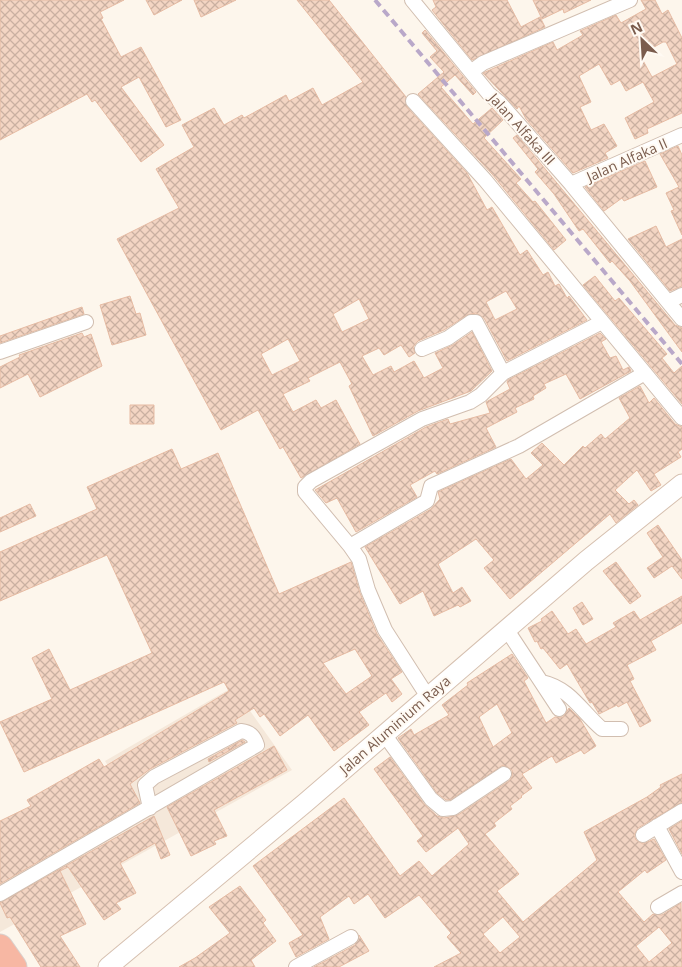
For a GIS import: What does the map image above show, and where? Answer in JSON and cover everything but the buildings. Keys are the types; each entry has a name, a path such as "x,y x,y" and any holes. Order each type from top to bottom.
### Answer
{"highway":[{"path":"0,947 14,967"}],"main road":[{"name":"Jalan Aluminium Raya","path":"108,967 586,561 682,484"}],"street":[{"name":"Jalan Alfaka III","path":"412,0 490,94 571,184 682,319"},
{"path":"472,71 483,62 630,0"},
{"path":"413,101 485,180 682,418"},
{"name":"Jalan Alfaka II","path":"571,184 682,135"},
{"path":"668,302 682,295"},
{"path":"0,352 86,322"},
{"path":"422,349 448,338 471,322 476,322 503,373"},
{"path":"428,696 385,630 368,590 360,558 305,492 306,484 422,419 470,402 489,388 494,380 503,373 602,322"},
{"path":"350,546 428,501 431,486 519,446 645,373"},
{"path":"507,630 559,709"},
{"path":"542,682 567,692 585,715 602,729 621,729"},
{"path":"0,894 150,808 257,745 255,738 249,732 241,730 154,778 146,785 150,808"},
{"path":"384,734 431,799 443,809 453,808 504,774"},
{"path":"643,835 682,811"},
{"path":"657,826 682,872"},
{"path":"658,907 682,893"},
{"path":"296,967 350,937"}],"shaded area":[{"path":"233,687 292,770 0,932 0,845 118,782 105,761"}],"railway":[{"path":"375,0 682,364"}]}
